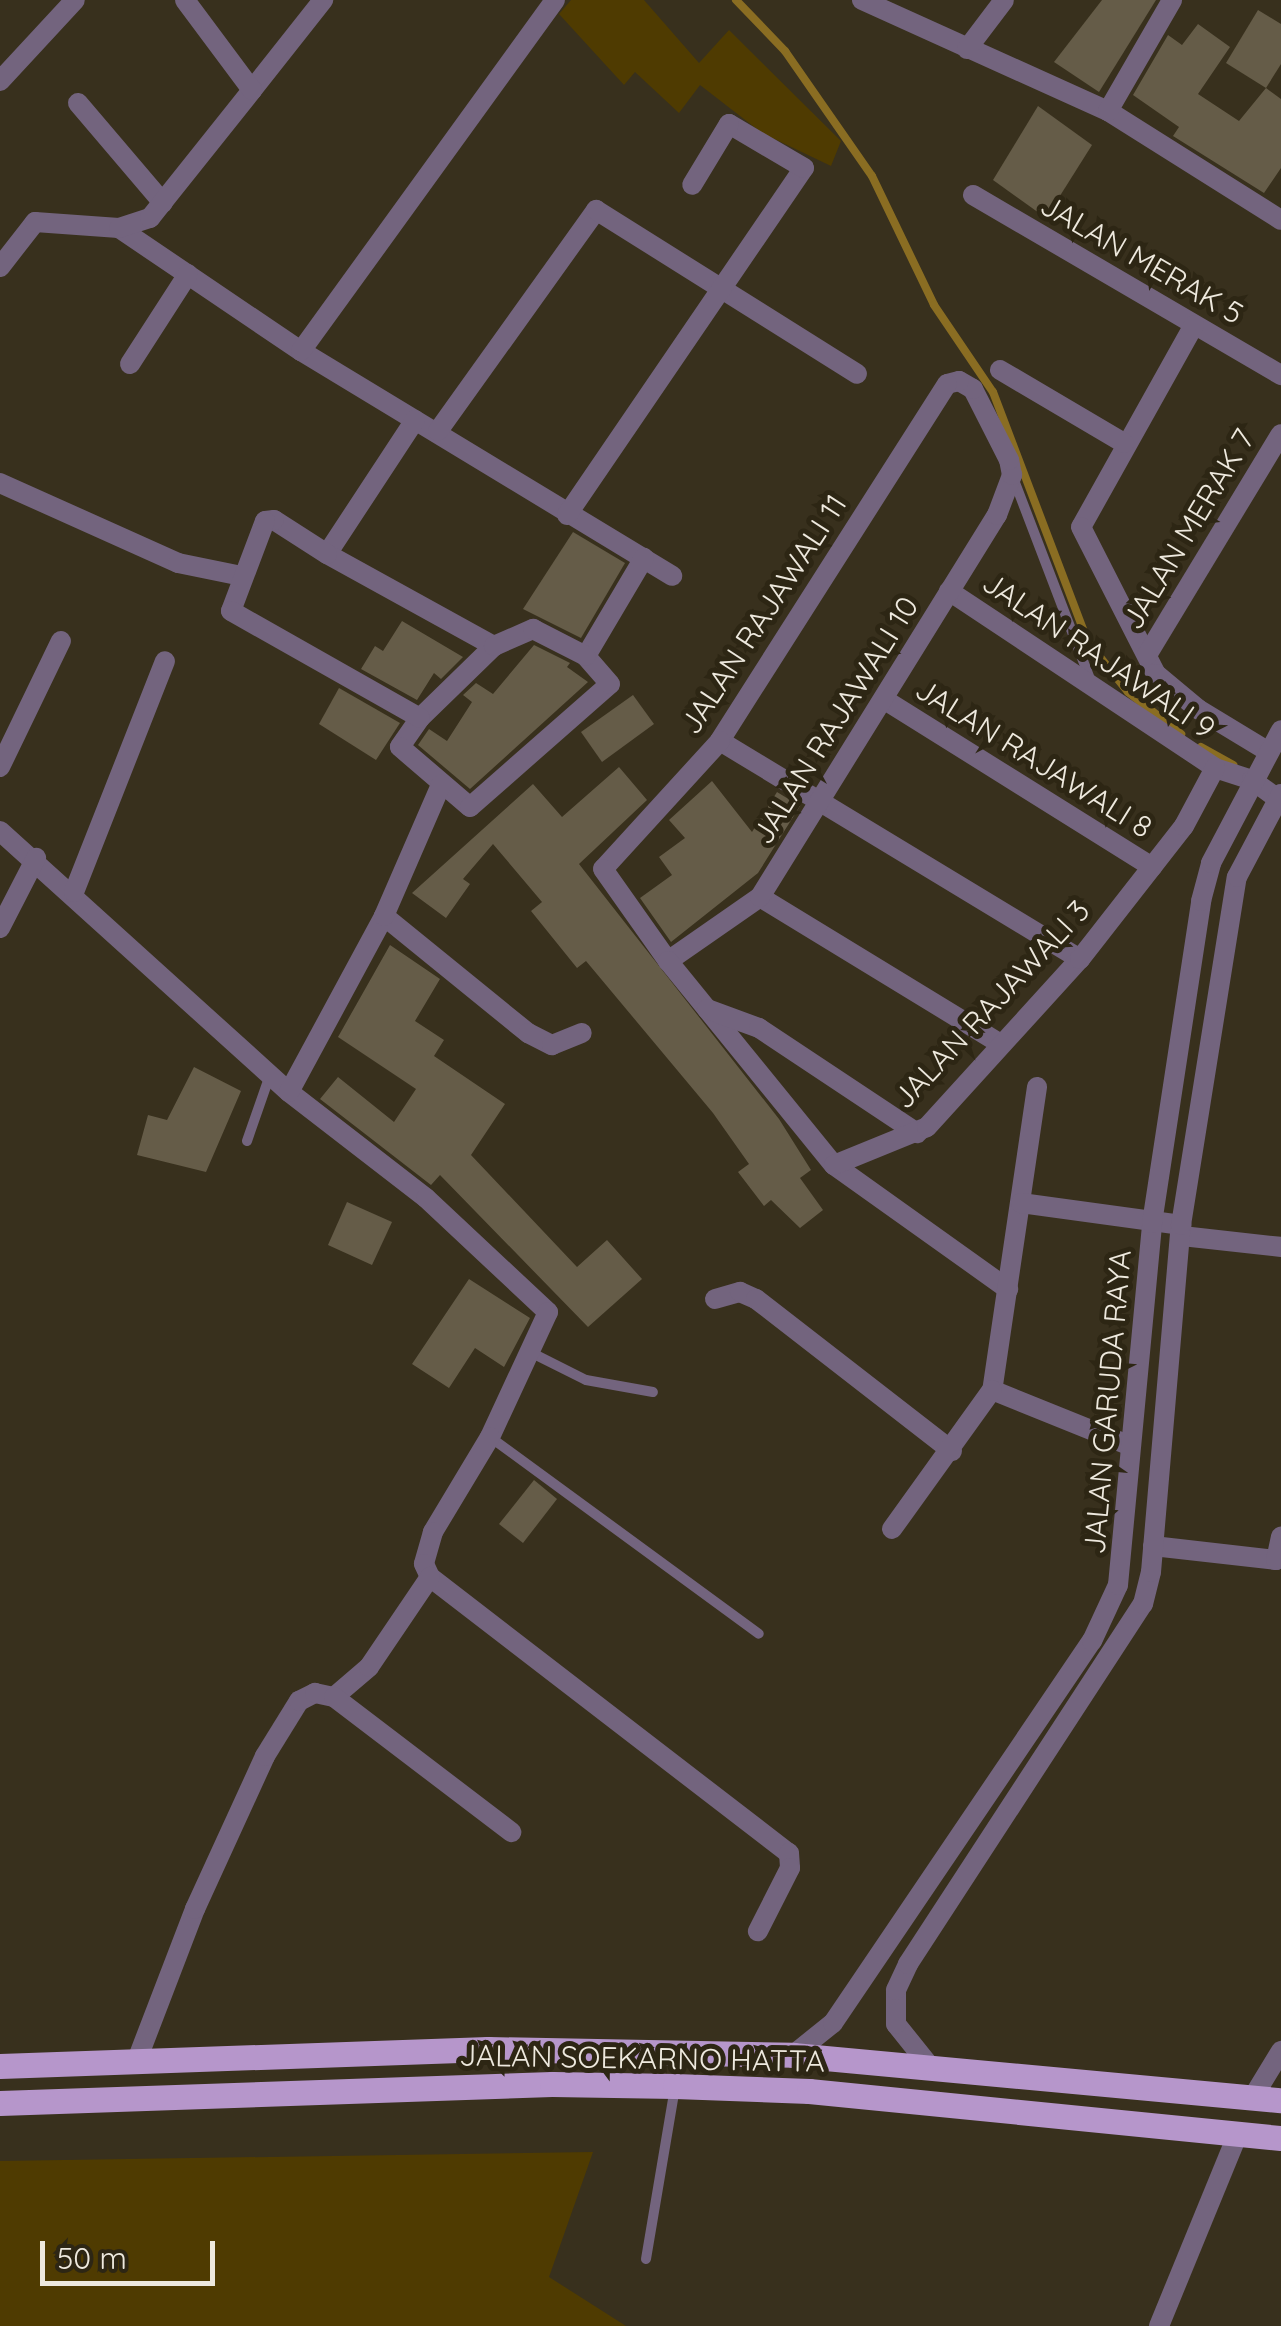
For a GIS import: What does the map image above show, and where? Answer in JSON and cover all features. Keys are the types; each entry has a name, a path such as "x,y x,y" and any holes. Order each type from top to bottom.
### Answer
{"main road":[{"name":"JALAN SOEKARNO HATTA","path":"0,2066 343,2052 793,2056 928,2064 1281,2100"},
{"path":"343,2052 343,2092"},
{"name":"JALAN SOEKARNO HATTA","path":"0,2103 675,2086 809,2090 1281,2138"}],"street":[{"path":"0,81 76,0"},
{"path":"184,0 252,90"},
{"path":"0,268 35,222 119,228 150,218 323,0"},
{"path":"301,351 554,0"},
{"path":"862,0 1108,111 1281,220"},
{"path":"967,48 1004,0"},
{"path":"1108,111 1172,0"},
{"path":"78,103 163,203"},
{"path":"567,515 804,168 730,124 692,185"},
{"name":"JALAN MERAK 5","path":"972,195 1281,375"},
{"path":"438,431 596,210 723,285 857,374"},
{"path":"119,228 301,351 672,576"},
{"path":"130,364 188,274"},
{"path":"1194,325 1080,527 1165,684 1266,756"},
{"path":"1000,370 1124,443"},
{"name":"JALAN RAJAWALI 11","path":"668,961 603,864 720,742 947,384 959,381 973,390 1012,475"},
{"path":"327,554 415,420"},
{"name":"JALAN MERAK 7","path":"1147,655 1281,434"},
{"name":"JALAN RAJAWALI 10","path":"668,961 760,897 998,515 1012,475"},
{"path":"0,483 178,563 242,576"},
{"path":"420,718 235,617 232,604 265,521 274,520 327,554 494,646"},
{"path":"586,656 644,558"},
{"name":"JALAN RAJAWALI 9","path":"949,592 1215,768 1252,780 1280,798"},
{"path":"533,629 586,656 610,684 496,789 470,807 402,754 420,718 494,646 533,629"},
{"path":"0,767 61,641"},
{"path":"74,892 165,661"},
{"name":"JALAN RAJAWALI 8","path":"885,700 1152,867"},
{"name":"JALAN GARUDA RAYA","path":"793,2056 832,2023 1092,1641 1125,1564 1128,1445 1152,1224 1201,901 1211,863 1281,730"},
{"path":"720,742 1080,959"},
{"name":"JALAN RAJAWALI 3","path":"834,1165 917,1132 1080,959 1184,826 1215,768"},
{"path":"289,1092 384,916 441,785"},
{"name":"JALAN GARUDA RAYA","path":"928,2064 896,2024 896,1990 922,1940 1143,1604 1153,1546 1181,1231 1237,877 1280,798"},
{"path":"0,832 74,892 289,1092 426,1198 548,1312 490,1436 426,1548 430,1577 369,1667 334,1697"},
{"path":"0,928 36,858"},
{"path":"760,897 1001,1044"},
{"path":"384,916 528,1033 552,1046 582,1033"},
{"path":"668,961 834,1165 1008,1289"},
{"path":"706,1008 759,1028 917,1132"},
{"path":"756,1070 774,1048 788,1047"},
{"path":"892,1529 992,1390 1037,1087"},
{"path":"1021,1203 1281,1247"},
{"path":"715,1299 740,1292 756,1299 952,1450"},
{"path":"992,1390 1128,1445"},
{"path":"1153,1546 1276,1560 1281,1537"},
{"path":"430,1577 780,1843 790,1868 758,1932"},
{"path":"137,2060 265,1756 299,1701 315,1693 334,1697 511,1832"},
{"path":"1253,2097 1281,2051"},
{"path":"1159,2326 1238,2133"}],"lane":[{"path":"1012,475 1094,687"},
{"path":"247,1141 270,1074"},
{"path":"532,1352 586,1380 653,1392"},
{"path":"490,1436 759,1634"},
{"path":"646,2259 675,2086"}],"shaded area":[{"path":"571,0 644,0 699,63 729,30 841,141 831,166 762,133 700,85 679,113 635,72 624,85 559,14"},
{"path":"593,2152 549,2277 626,2326 0,2326 0,2161"}],"building":[{"path":"1102,0 1156,0 1099,92 1054,62"},
{"path":"1258,10 1281,24 1281,64 1266,88 1226,63"},
{"path":"1198,24 1230,47 1198,94 1239,121 1266,88 1281,99 1281,168 1264,193 1173,136 1179,127 1133,95 1168,35 1182,45"},
{"path":"1038,106 1092,145 1046,218 993,180"},
{"path":"573,532 625,563 581,638 523,609"},
{"path":"402,621 463,657 441,679 434,673 417,700 361,669 375,646 383,651"},
{"path":"534,645 570,663 567,667 588,682 470,789 418,745 429,729 447,741 472,702 463,695 476,683 493,694"},
{"path":"339,688 400,723 376,760 319,724"},
{"path":"633,695 654,724 602,762 581,732"},
{"path":"619,767 647,800 579,864 779,1119 811,1170 800,1178 823,1210 800,1228 771,1200 764,1206 738,1172 749,1164 713,1113 586,961 577,968 531,911 542,902 493,844 463,879 470,884 446,918 412,893 533,784 562,817"},
{"path":"712,781 752,832 777,792 800,806 758,873 671,942 640,898 672,875 659,857 685,838 669,820"},
{"path":"390,945 440,979 415,1021 444,1040 434,1056 505,1104 471,1155 577,1267 607,1240 642,1279 588,1327 440,1175 431,1185 320,1099 338,1077 394,1122 416,1089 338,1037"},
{"path":"194,1067 241,1091 206,1172 137,1155 148,1115 167,1120"},
{"path":"347,1202 392,1222 372,1265 328,1245"},
{"path":"469,1279 530,1318 504,1367 475,1348 449,1388 412,1364"},
{"path":"534,1480 557,1499 523,1543 499,1524"}],"waterway":[{"path":"736,0 785,51 872,176 934,305 993,392 1088,642 1128,692 1181,734"},
{"path":"1201,747 1233,765"}]}
